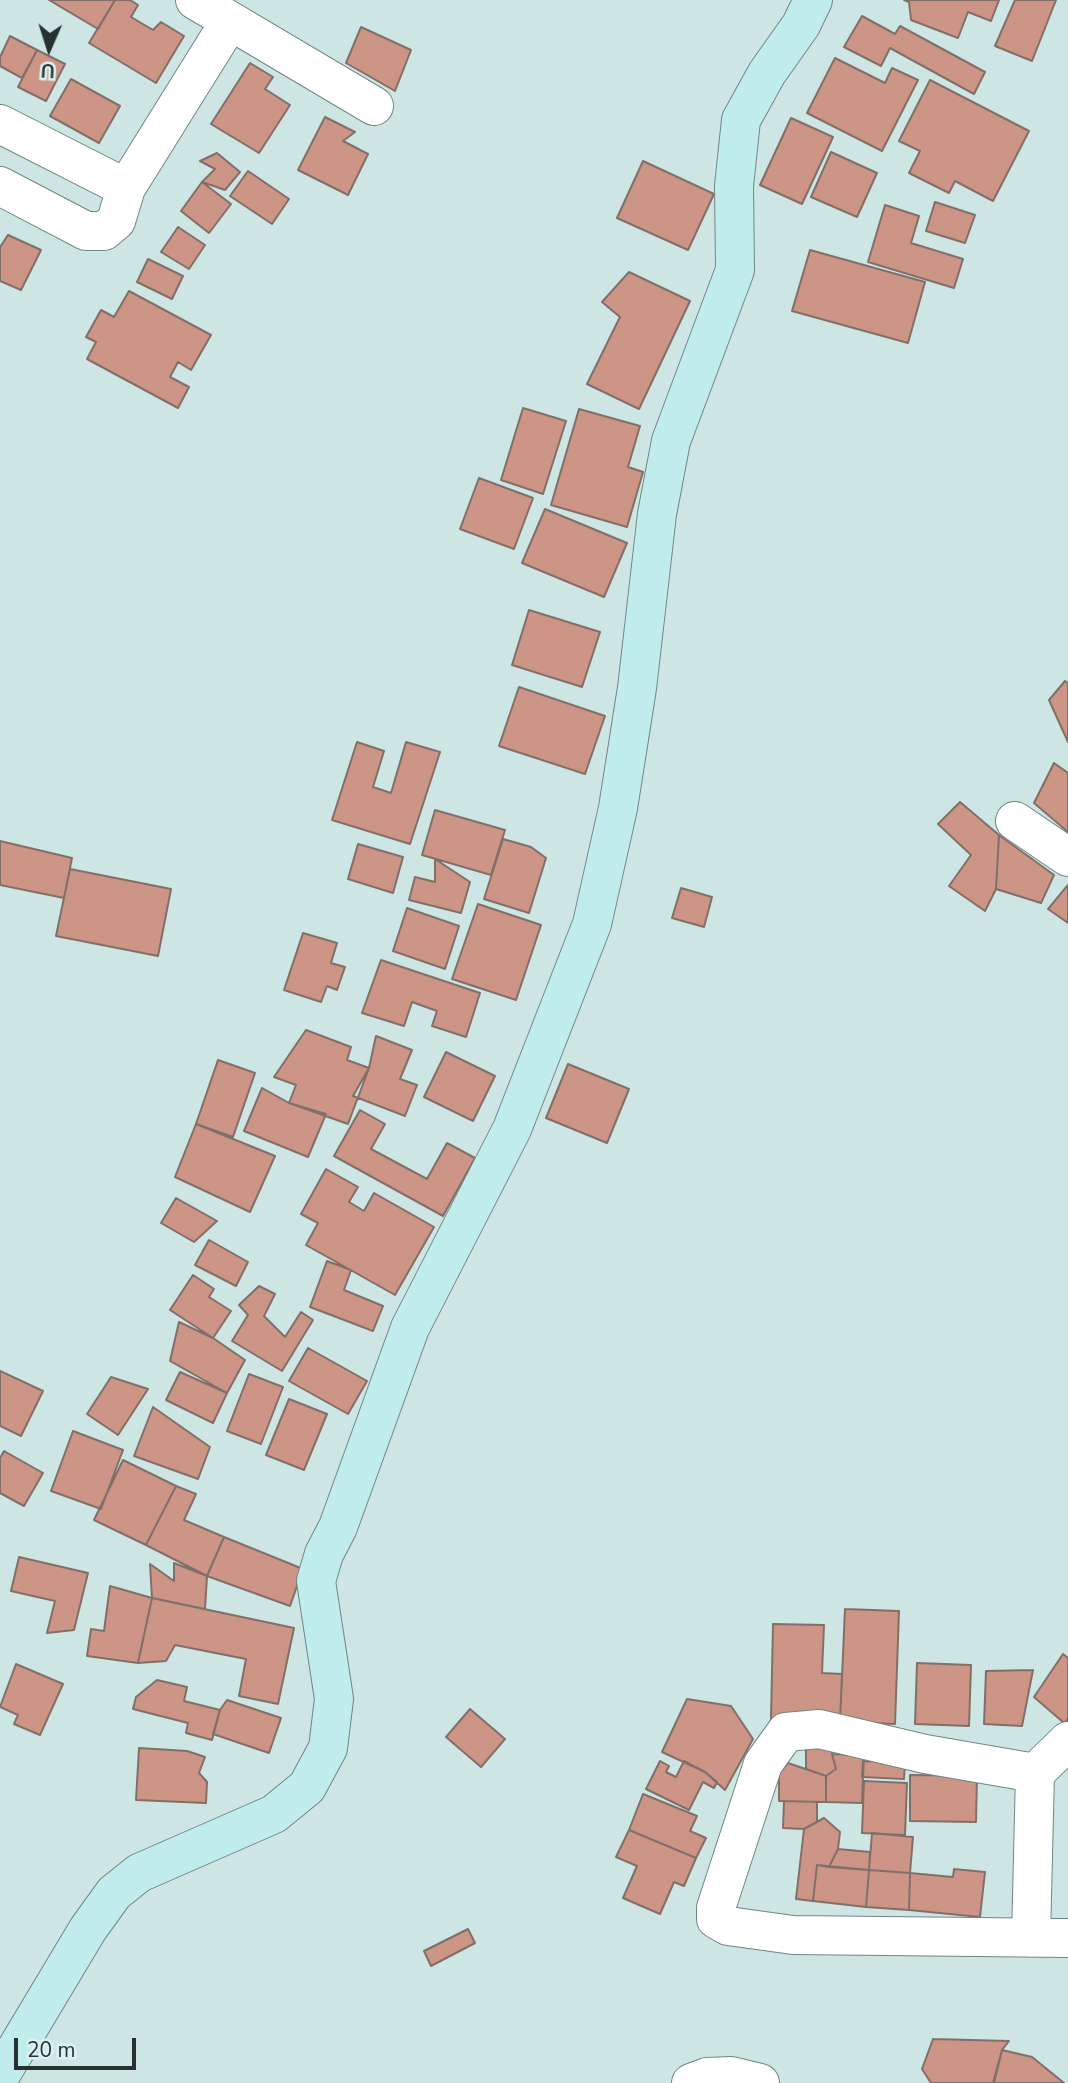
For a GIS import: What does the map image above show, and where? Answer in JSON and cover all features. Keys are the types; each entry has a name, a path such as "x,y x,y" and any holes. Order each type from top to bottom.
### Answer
{"street":[{"path":"195,0 374,106"},
{"path":"0,2076 88,1929 114,1893 139,1873 274,1814 307,1787 328,1748 334,1699 316,1581 410,1328 512,1129 592,924 618,808 638,688 657,514 671,441 735,270 734,186 741,120 767,72 801,25 813,0"},
{"path":"0,186 86,231 104,231 116,221 126,188 230,20"},
{"path":"0,124 126,188"},
{"path":"1015,821 1068,857"},
{"path":"819,1729 925,1754 1035,1773 1050,1938 793,1935 727,1926 716,1919 716,1908 763,1764 786,1732 819,1729"},
{"path":"1035,1773 1068,1741"},
{"path":"691,2083 707,2077 731,2077 760,2083"}],"building":[{"path":"49,0 115,0 98,29"},
{"path":"115,0 130,0 138,5 131,17 153,30 161,22 184,36 156,83 89,43"},
{"path":"904,0 999,0 991,21 968,12 958,38 911,20 909,2"},
{"path":"1015,0 1056,0 1032,61 995,46"},
{"path":"862,16 895,34 900,26 985,72 974,94 890,48 881,66 844,47"},
{"path":"361,27 411,50 395,91 346,63"},
{"path":"10,36 37,50 22,78 0,66 0,57"},
{"path":"37,50 65,64 46,101 18,87"},
{"path":"835,58 885,83 892,68 918,80 882,151 807,113"},
{"path":"250,63 273,77 265,89 290,105 259,153 211,124"},
{"path":"71,79 120,106 99,143 50,116"},
{"path":"930,80 1029,131 993,201 955,181 949,193 909,173 920,151 899,141"},
{"path":"325,117 355,132 343,141 368,154 348,195 298,170"},
{"path":"791,118 833,137 802,204 760,185"},
{"path":"831,152 877,173 857,217 811,197"},
{"path":"217,153 240,172 225,190 202,182 215,169 200,161"},
{"path":"643,161 714,194 688,250 617,218"},
{"path":"248,171 289,199 272,224 230,196"},
{"path":"202,182 231,204 209,233 181,211"},
{"path":"935,202 975,215 965,243 926,231"},
{"path":"885,205 919,216 911,243 963,259 954,288 868,262"},
{"path":"178,227 205,245 189,269 161,252"},
{"path":"8,235 41,250 21,290 0,281 0,247"},
{"path":"810,250 925,282 908,343 792,311"},
{"path":"148,259 183,276 172,299 137,282"},
{"path":"629,272 690,301 639,409 587,384 620,317 602,302"},
{"path":"129,291 211,335 191,370 178,362 170,377 189,387 178,408 87,359 96,342 86,337 101,310 114,317"},
{"path":"523,408 566,421 543,494 501,480"},
{"path":"579,409 640,426 628,467 643,472 627,527 551,505"},
{"path":"479,478 533,498 514,549 460,529"},
{"path":"545,509 627,543 604,597 522,563"},
{"path":"529,610 600,632 582,687 512,665"},
{"path":"1065,681 1068,683 1068,742 1049,700"},
{"path":"519,687 605,716 585,774 499,746"},
{"path":"357,742 384,751 373,787 391,793 406,742 440,752 410,844 332,820"},
{"path":"1054,763 1068,773 1068,832 1034,803"},
{"path":"960,802 999,835 996,889 985,911 949,886 971,855 938,824"},
{"path":"435,810 505,830 491,875 422,855"},
{"path":"999,835 1054,875 1041,903 996,889"},
{"path":"503,839 531,847 546,858 529,913 484,899"},
{"path":"0,841 72,858 64,898 0,885"},
{"path":"358,844 403,857 393,893 348,879"},
{"path":"435,859 470,882 461,913 409,900 415,877 435,882"},
{"path":"70,869 171,889 158,956 56,936"},
{"path":"1068,885 1068,923 1048,909"},
{"path":"681,888 712,897 704,927 672,918"},
{"path":"478,904 541,925 516,1000 452,979"},
{"path":"407,908 459,926 445,969 393,951"},
{"path":"303,933 337,943 331,963 345,967 337,990 327,986 321,1002 284,990"},
{"path":"381,960 480,993 466,1037 432,1026 437,1011 412,1002 404,1026 362,1013"},
{"path":"306,1030 351,1047 347,1060 369,1068 348,1124 289,1103 296,1085 274,1077"},
{"path":"376,1036 412,1050 400,1079 417,1085 405,1116 353,1096 369,1068"},
{"path":"446,1052 495,1076 473,1121 424,1097"},
{"path":"218,1060 255,1073 233,1137 196,1124"},
{"path":"568,1064 629,1089 607,1143 546,1118"},
{"path":"262,1088 289,1103 326,1114 308,1157 244,1131"},
{"path":"360,1110 385,1124 371,1149 427,1179 447,1143 475,1158 443,1216 334,1156"},
{"path":"196,1124 275,1156 250,1212 175,1177"},
{"path":"326,1169 358,1187 349,1202 364,1211 374,1193 434,1227 395,1295 306,1245 318,1223 301,1214"},
{"path":"176,1198 217,1221 194,1242 161,1223"},
{"path":"209,1240 248,1262 236,1286 195,1265"},
{"path":"327,1261 351,1270 344,1290 383,1306 373,1331 310,1307"},
{"path":"193,1275 214,1289 209,1297 231,1311 213,1338 170,1310"},
{"path":"259,1286 275,1294 264,1316 285,1337 301,1312 313,1320 282,1371 232,1341 248,1315 239,1305"},
{"path":"179,1322 213,1338 245,1360 227,1393 170,1361"},
{"path":"308,1348 367,1381 348,1414 289,1381"},
{"path":"0,1371 43,1391 21,1436 0,1426"},
{"path":"180,1372 227,1393 213,1423 166,1400"},
{"path":"249,1374 283,1387 261,1444 227,1431"},
{"path":"111,1377 148,1389 118,1435 87,1414"},
{"path":"289,1399 327,1414 304,1470 266,1455"},
{"path":"153,1407 210,1447 198,1479 134,1456"},
{"path":"73,1431 123,1450 101,1509 51,1491"},
{"path":"4,1451 43,1473 24,1506 0,1493 0,1458"},
{"path":"123,1460 176,1486 146,1545 94,1520"},
{"path":"176,1486 196,1494 184,1520 224,1537 207,1576 146,1545"},
{"path":"224,1537 303,1569 290,1606 207,1576"},
{"path":"19,1557 88,1573 74,1630 47,1633 55,1601 11,1591"},
{"path":"174,1563 207,1576 205,1609 152,1598 150,1564 174,1581"},
{"path":"110,1586 152,1598 138,1663 87,1656 91,1629 104,1631"},
{"path":"152,1598 294,1628 278,1704 239,1696 246,1659 175,1645 166,1661 138,1663"},
{"path":"845,1609 899,1611 895,1724 840,1722"},
{"path":"773,1624 824,1625 822,1673 842,1674 840,1722 771,1719"},
{"path":"1063,1654 1068,1658 1068,1719 1064,1723 1034,1697"},
{"path":"917,1663 971,1665 969,1726 915,1724"},
{"path":"16,1664 63,1684 40,1735 14,1724 18,1715 0,1707"},
{"path":"1033,1670 1022,1726 984,1724 986,1671"},
{"path":"157,1680 187,1687 184,1701 220,1710 212,1740 186,1733 188,1723 133,1709 136,1697"},
{"path":"687,1699 731,1706 753,1739 725,1790 705,1772 662,1752"},
{"path":"227,1700 281,1718 269,1753 213,1734 220,1710"},
{"path":"470,1709 505,1739 481,1767 446,1737"},
{"path":"836,1745 832,1754 836,1769 826,1776 806,1769 806,1746"},
{"path":"139,1748 187,1751 205,1757 199,1773 207,1782 206,1803 136,1800"},
{"path":"832,1754 864,1755 862,1803 826,1802 826,1776 836,1769"},
{"path":"660,1761 669,1766 666,1772 676,1777 684,1761 717,1782 714,1788 703,1782 689,1810 646,1789"},
{"path":"863,1761 905,1762 904,1779 862,1777"},
{"path":"788,1763 826,1776 826,1802 779,1801 779,1773"},
{"path":"910,1775 977,1776 976,1822 910,1821"},
{"path":"864,1781 907,1783 905,1835 862,1833"},
{"path":"643,1794 697,1816 690,1831 706,1838 696,1858 629,1830"},
{"path":"784,1801 817,1802 817,1822 804,1829 783,1828"},
{"path":"824,1818 840,1832 838,1849 829,1867 817,1865 813,1901 796,1899 804,1829"},
{"path":"629,1830 696,1858 684,1886 674,1882 660,1914 623,1898 637,1866 616,1857"},
{"path":"872,1833 913,1837 910,1873 869,1870"},
{"path":"838,1849 870,1852 869,1870 829,1867"},
{"path":"817,1865 869,1870 866,1907 813,1901"},
{"path":"954,1869 985,1872 980,1917 909,1910 910,1873 953,1877"},
{"path":"869,1870 910,1873 909,1910 866,1907"},
{"path":"468,1929 475,1943 431,1966 424,1951"},
{"path":"933,2039 1009,2041 1002,2050 993,2083 931,2083 922,2069"},
{"path":"1002,2050 1032,2057 1064,2083 994,2083"}]}
